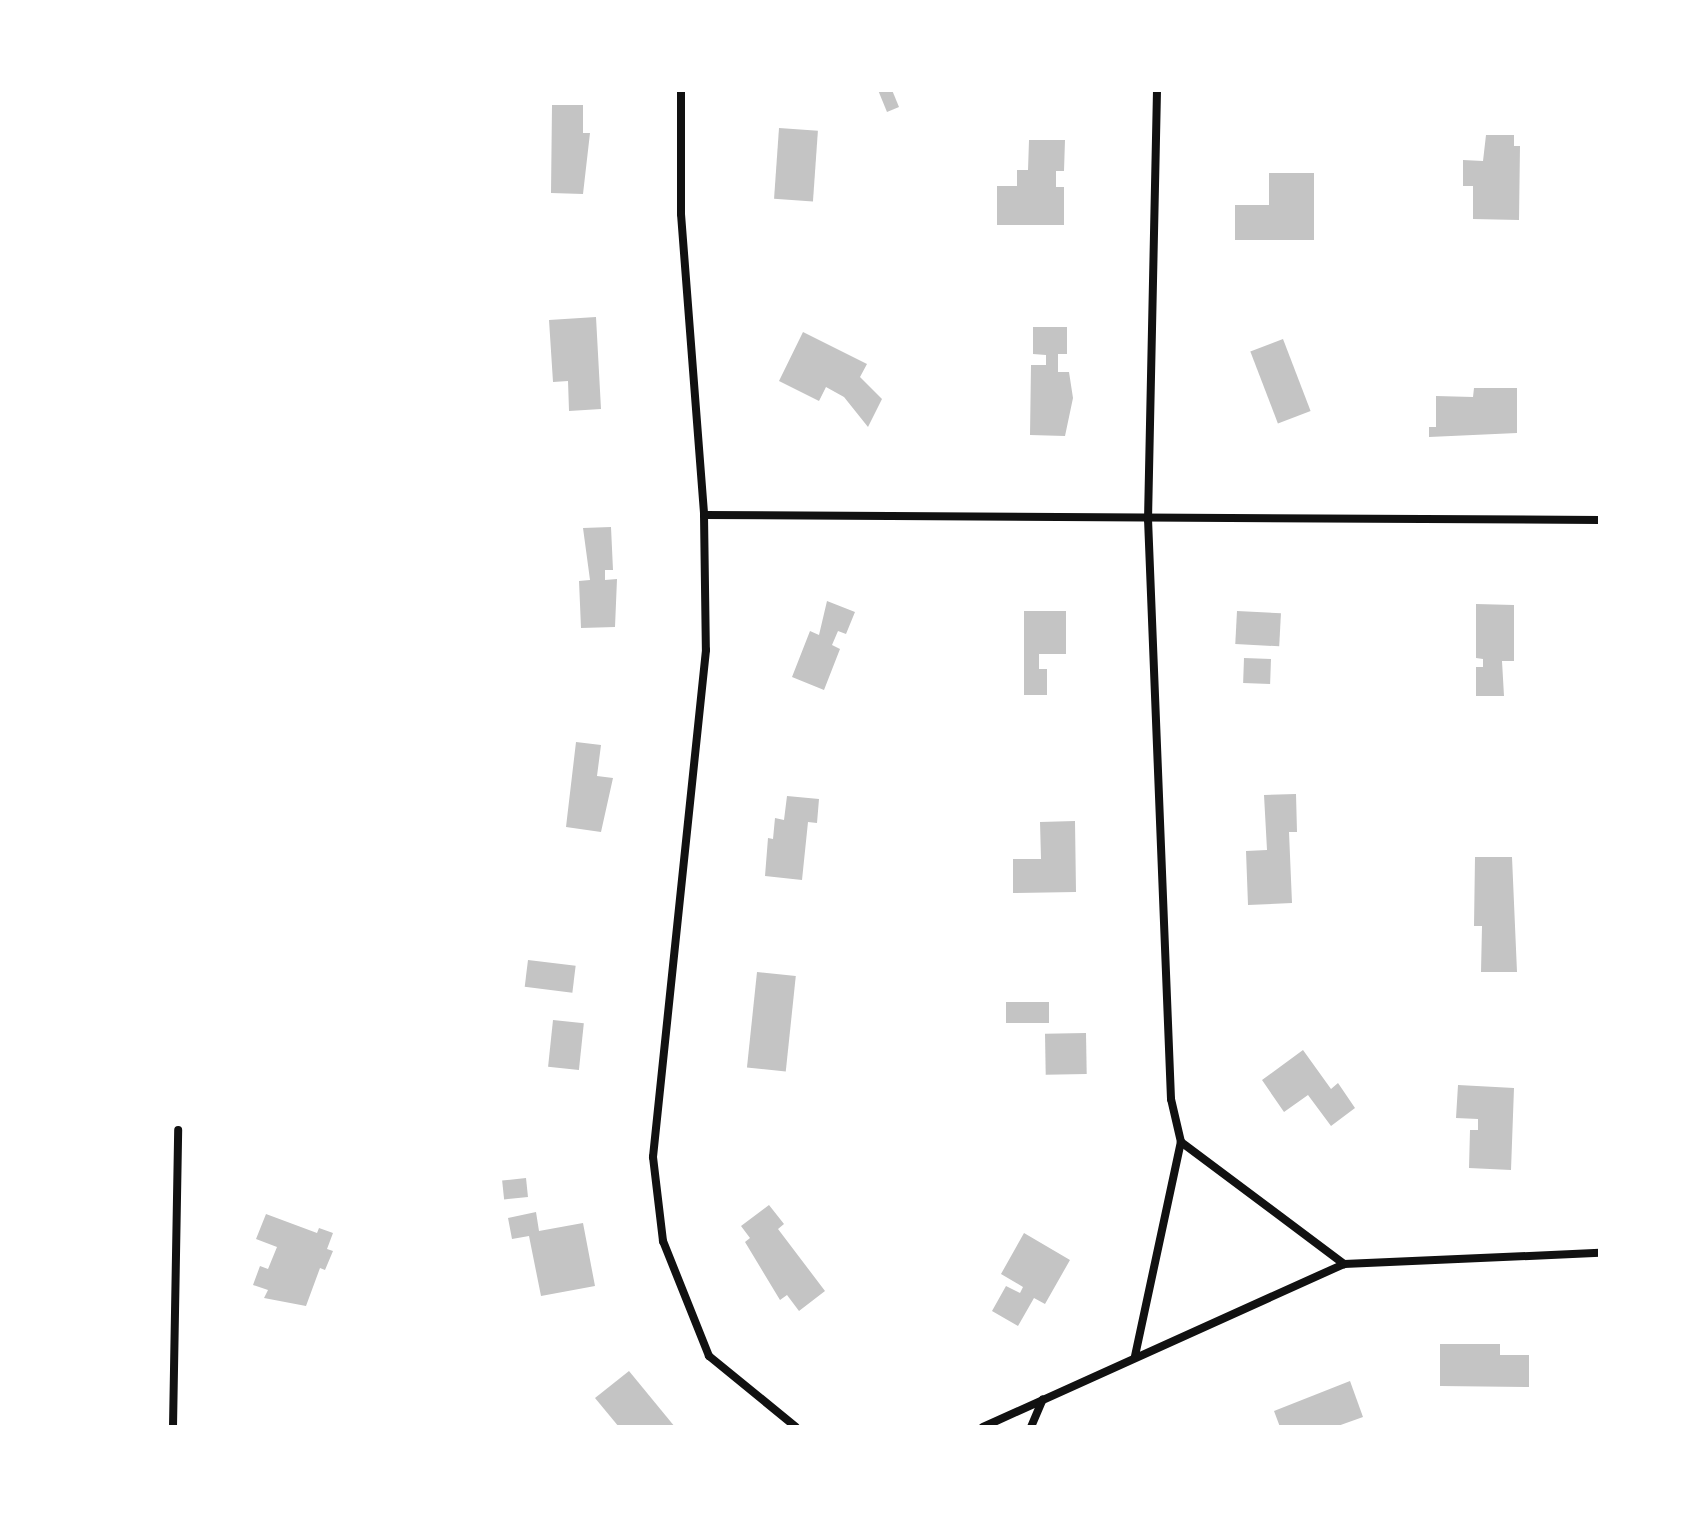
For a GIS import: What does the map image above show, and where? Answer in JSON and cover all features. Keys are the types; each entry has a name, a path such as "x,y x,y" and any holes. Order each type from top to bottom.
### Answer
{"street":[{"path":"681,90 681,214 704,515 706,650 653,1157 663,1241 709,1356 796,1427"},
{"path":"1135,1356 1181,1142 1171,1099 1148,520 1157,90"},
{"path":"704,515 1148,520 1600,520"},
{"path":"173,1427 178,1130"},
{"path":"1181,1142 1344,1264"},
{"path":"983,1427 1344,1264 1600,1253"},
{"path":"1031,1427 1044,1399"}],"building":[{"path":"878,90 892,90 899,107 887,112"},
{"path":"552,105 583,105 583,133 590,133 583,194 551,193"},
{"path":"779,128 818,131 813,202 774,199"},
{"path":"1486,135 1514,135 1514,146 1520,146 1519,220 1473,219 1473,186 1463,186 1463,160 1483,161"},
{"path":"1029,140 1065,140 1064,171 1056,171 1056,187 1064,187 1064,225 997,225 997,186 1017,186 1017,170 1028,170"},
{"path":"1269,173 1314,173 1314,240 1235,240 1235,205 1269,205"},
{"path":"596,317 601,409 569,411 568,381 553,382 549,320"},
{"path":"1033,327 1067,327 1067,354 1058,354 1058,372 1069,372 1073,398 1065,436 1030,435 1031,365 1046,365 1046,355 1033,354"},
{"path":"803,332 867,364 860,377 882,399 868,427 844,397 826,387 819,401 779,381"},
{"path":"1283,339 1311,411 1278,423 1250,352"},
{"path":"1474,388 1517,388 1517,433 1429,437 1429,427 1436,427 1436,396 1473,397"},
{"path":"611,527 613,570 605,570 605,580 617,579 615,627 581,628 579,581 590,580 583,528"},
{"path":"827,601 855,612 846,634 838,631 832,645 840,649 824,690 792,677 810,631 819,635"},
{"path":"1476,604 1514,605 1514,661 1502,661 1504,696 1476,696 1476,667 1483,667 1483,659 1476,658"},
{"path":"1024,611 1066,611 1066,654 1039,654 1039,669 1047,669 1047,695 1024,695"},
{"path":"1237,611 1281,613 1279,646 1235,644"},
{"path":"1244,658 1271,659 1270,684 1243,683"},
{"path":"576,742 601,745 597,776 613,778 601,832 566,827"},
{"path":"1296,794 1297,832 1289,832 1292,903 1248,905 1246,851 1267,850 1264,795"},
{"path":"787,796 819,799 817,823 808,822 802,880 765,876 768,838 773,839 775,818 784,820"},
{"path":"1075,821 1076,892 1013,893 1013,859 1041,859 1040,822"},
{"path":"1475,857 1512,857 1517,972 1481,972 1482,926 1474,926"},
{"path":"528,960 576,966 572,993 525,987"},
{"path":"757,972 796,976 786,1072 747,1067"},
{"path":"1006,1002 1049,1002 1049,1023 1006,1023"},
{"path":"553,1020 584,1023 579,1070 548,1067"},
{"path":"1086,1033 1087,1074 1046,1075 1045,1034"},
{"path":"1303,1050 1331,1089 1338,1083 1355,1108 1331,1126 1308,1095 1284,1112 1262,1080"},
{"path":"1458,1085 1514,1088 1511,1170 1469,1168 1470,1130 1478,1130 1478,1119 1456,1118"},
{"path":"526,1178 528,1197 504,1199 502,1181"},
{"path":"769,1205 784,1224 778,1229 825,1291 799,1311 787,1295 780,1300 745,1242 750,1238 741,1226"},
{"path":"536,1212 539,1231 583,1223 595,1286 541,1296 529,1236 512,1239 508,1218"},
{"path":"266,1214 317,1233 319,1228 333,1233 327,1249 333,1251 325,1270 320,1268 306,1306 264,1298 268,1290 253,1285 260,1266 268,1269 277,1247 256,1239"},
{"path":"1024,1233 1070,1260 1045,1304 1034,1298 1018,1326 992,1311 1006,1286 1020,1293 1023,1287 1001,1274"},
{"path":"1440,1344 1500,1344 1500,1355 1529,1355 1529,1387 1440,1386"},
{"path":"629,1371 675,1427 619,1427 595,1398"},
{"path":"1350,1381 1363,1417 1335,1427 1280,1427 1274,1411"}]}
